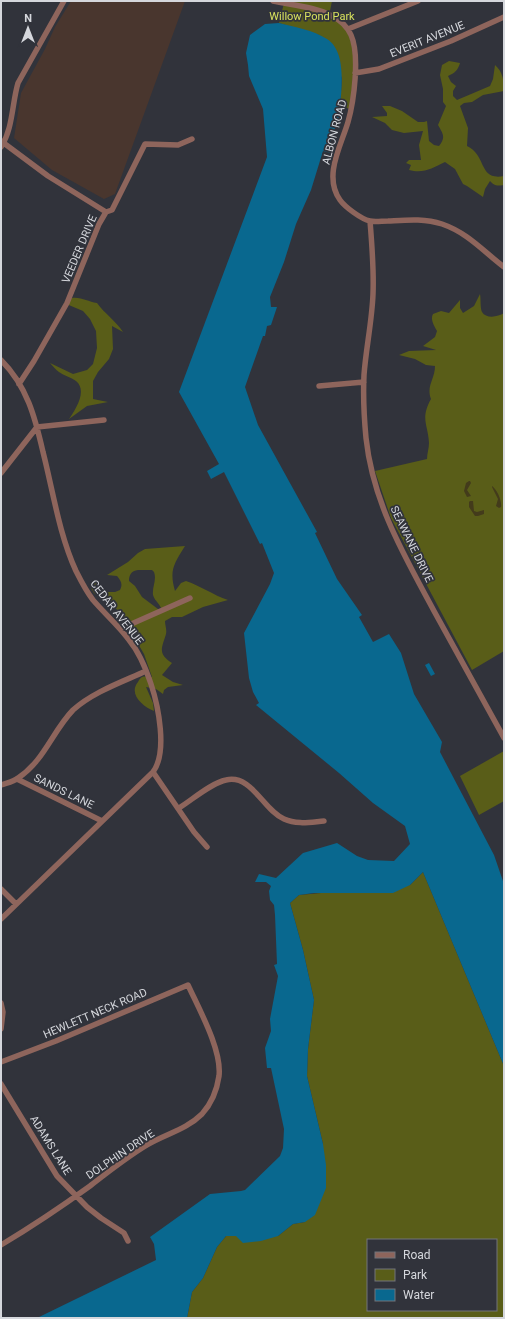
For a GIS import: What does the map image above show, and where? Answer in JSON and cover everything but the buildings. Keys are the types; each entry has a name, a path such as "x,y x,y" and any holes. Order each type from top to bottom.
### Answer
{"street":[{"path":"64,1 18,83 14,96 10,123 2,143 48,176 106,212"},
{"path":"273,1 326,13 341,21 348,29 418,1"},
{"name":"EVERIT AVENUE","path":"355,74 379,69 451,41 504,17"},
{"name":"ALBON ROAD","path":"348,29 353,43 355,74 352,108 336,157 333,180 336,193 344,204 370,222"},
{"name":"VEEDER DRIVE","path":"19,384 67,303 99,224 106,212 112,210 145,144 178,145 192,139"},
{"path":"370,222 421,220 443,224 472,240 504,267"},
{"name":"SEAWANE DRIVE","path":"370,222 373,259 373,293 364,382 364,412 369,456 375,486 387,521 404,556 504,738"},
{"name":"CEDAR AVENUE","path":"1,360 13,373 28,400 37,426 62,530 76,570 84,588 92,599 131,642 150,682 161,730 159,754 157,764 153,772 1,919"},
{"path":"319,386 364,382"},
{"path":"1,473 37,426 104,420"},
{"path":"120,629 190,598"},
{"path":"1,785 17,779 38,761 60,725 84,702 100,692 146,671"},
{"path":"153,772 194,832 207,847"},
{"name":"SANDS LANE","path":"17,779 102,821"},
{"path":"179,808 216,783 233,779 248,785 272,812 280,817 291,822 324,821"},
{"path":"1,889 16,904"},
{"name":"HEWLETT NECK ROAD","path":"1,1062 56,1041 188,985 192,993"},
{"name":"DOLPHIN DRIVE","path":"1,1245 146,1146 190,1124 202,1114 212,1099 219,1076 218,1059 212,1040 192,993"},
{"path":"1,1003 3,1021 1,1029"},
{"name":"ADAMS LANE","path":"1,1084 57,1176 75,1195 101,1218 122,1231 128,1241"}],"shaded area":[{"path":"71,1 185,1 115,194 104,199 52,170 14,138 21,93 55,27"}],"green space":[{"name":"Willow Pond Park","path":"273,1 332,1 329,16 342,25 348,33 353,53 354,65 350,109 340,106 342,78 319,35 279,23 284,3"},
{"path":"449,61 460,63 456,71 448,76 451,82 456,86 453,91 453,96 457,100 490,86 493,79 495,65 500,71 504,84 504,91 483,95 472,102 464,103 460,106 468,128 467,146 478,155 486,171 490,175 496,177 504,176 504,185 499,186 490,181 485,189 483,197 463,184 455,169 445,162 424,171 409,170 411,165 406,163 409,160 421,160 419,145 423,131 404,133 392,130 385,123 372,117 387,116 387,113 382,106 390,106 402,111 418,122 427,121 429,141 434,145 439,146 443,136 438,125 446,106 443,102 443,89 440,75 442,65"},
{"path":"480,294 482,312 486,316 499,316 504,313 504,651 472,670 391,518 375,471 427,459 429,443 425,417 431,399 430,386 435,371 435,366 426,365 415,359 399,355 409,351 436,350 423,346 435,337 437,331 432,320 433,314 441,311 449,313 460,300 460,308 463,313 474,306"},
{"path":"72,298 79,298 97,303 123,332 112,326 113,349 109,359 98,372 93,381 93,399 108,402 87,406 69,419 79,400 81,390 76,381 63,375 50,363 73,374 87,370 93,364 97,348 96,331 90,319 83,311 64,303"},
{"path":"185,546 174,567 172,578 175,591 181,583 186,581 228,600 203,607 182,617 172,617 165,621 166,632 162,653 172,663 162,675 173,682 183,685 168,687 164,690 163,694 156,689 146,687 153,703 154,711 138,700 135,691 135,687 142,677 152,677 144,654 119,611 94,593 90,586 92,582 96,582 106,592 115,592 120,590 120,579 117,576 107,575 145,549","holes":["152,570 155,578 153,595 161,607 162,612 142,597 135,586 129,581 130,575 134,571"]},
{"path":"504,751 504,801 479,815 460,776"},
{"path":"423,872 504,1066 504,1318 187,1318 192,1292 203,1278 217,1247 226,1236 278,1236 293,1224 305,1222 323,1144 307,1076 308,1049 314,1000 303,950 290,903 299,895 410,885"}],"sand":[{"path":"469,481 471,483 467,490 471,496 467,497 464,491 466,483"},
{"path":"492,486 500,498 501,507 499,508 496,506 498,499"},
{"path":"470,501 473,501 474,511 477,512 484,510 484,514 475,516 469,507"}],"water":[{"path":"279,23 316,33 327,39 333,45 340,60 342,79 340,106 342,107 328,149 331,153 323,151 311,190 296,224 284,262 270,297 271,307 277,307 271,325 267,326 265,336 263,336 245,387 258,425 317,532 315,533 337,579 362,615 359,617 373,642 389,634 401,653 414,694 442,742 440,752 494,855 504,884 504,1066 423,872 410,885 393,893 314,893 299,895 290,903 303,950 314,1000 308,1049 307,1076 323,1144 326,1165 326,1188 315,1215 305,1222 293,1224 278,1236 261,1241 243,1243 236,1236 226,1236 217,1247 203,1278 192,1292 187,1318 37,1318 156,1260 154,1244 150,1237 210,1194 245,1190 280,1156 283,1148 284,1129 271,1068 267,1068 265,1048 271,1031 270,1019 278,976 274,965 277,964 275,915 274,905 270,900 269,891 271,886 266,882 255,882 259,874 276,878 303,853 337,843 357,856 368,860 394,861 410,844 405,826 373,803 256,705 259,703 253,692 249,678 244,633 270,584 274,573 262,543 260,544 224,472 211,479 207,471 219,464 179,392 267,157 263,109 249,76 246,53 250,35 265,24"},
{"path":"429,663 435,674 431,676 425,665"}]}
